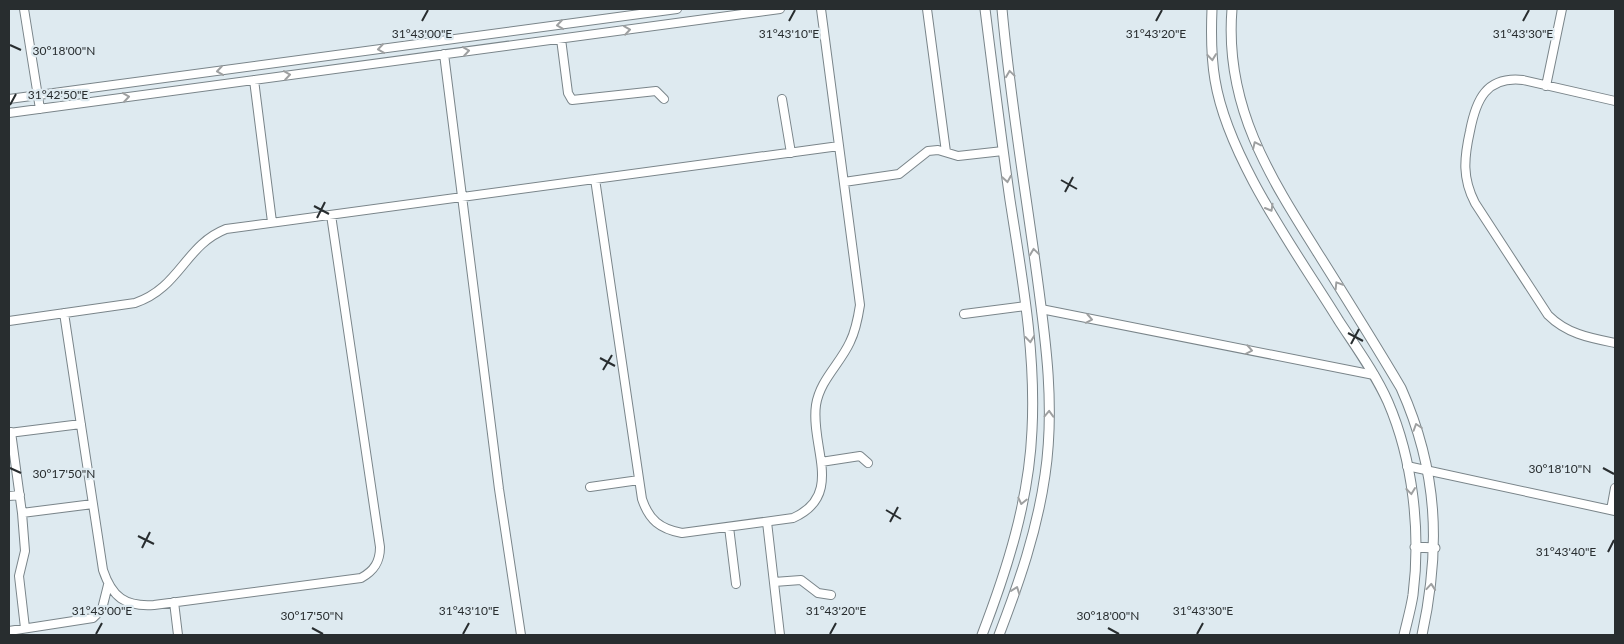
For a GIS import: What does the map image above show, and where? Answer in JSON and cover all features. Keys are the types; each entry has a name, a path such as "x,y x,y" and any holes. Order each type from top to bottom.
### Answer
{"street":[{"path":"24,9 40,109"},
{"path":"667,9 669,24"},
{"path":"9,99 677,9"},
{"path":"9,113 780,9"},
{"path":"595,179 640,480 647,512 656,523 668,531 682,533 793,518 804,513 814,506 823,484 816,418 818,396 827,377 850,344 857,325 860,305 821,9"},
{"path":"927,9 946,152"},
{"path":"982,635 998,593 1017,526 1024,493 1032,431 1033,386 1026,306 1003,151 985,9"},
{"path":"999,635 1018,583 1040,506 1049,432 1049,368 1002,9"},
{"path":"1212,9 1211,46 1215,81 1230,132 1246,168 1374,375 1388,402 1407,466 1415,522 1413,595 1404,635"},
{"path":"1232,9 1231,45 1234,74 1248,128 1263,160 1297,220 1401,388 1414,417 1429,470 1435,548 1430,598 1422,635"},
{"path":"1546,86 1562,9"},
{"path":"561,39 568,93 572,100 656,91 664,99"},
{"path":"444,54 461,197 521,635"},
{"path":"254,80 272,222"},
{"path":"1615,101 1524,80 1505,80 1488,89 1480,97 1472,118 1466,152 1465,178 1475,203 1548,315 1563,328 1572,332 1615,342"},
{"path":"782,99 791,153"},
{"path":"997,106 1014,103"},
{"path":"9,321 136,303 148,299 168,284 197,248 215,233 226,229 839,146"},
{"path":"844,182 899,174 928,151 946,152 958,156 1003,151"},
{"path":"64,313 103,570 108,585 116,595 141,606 361,578 370,573 376,566 380,556 379,541 332,214"},
{"path":"964,314 1026,306"},
{"path":"1042,309 1374,375"},
{"path":"30,630 19,576 25,551 20,495 10,432 81,424"},
{"path":"1032,431 1049,432"},
{"path":"820,462 860,456 868,463"},
{"path":"1407,466 1613,510 1615,488"},
{"path":"590,487 640,480"},
{"path":"9,496 20,495"},
{"path":"22,513 93,504"},
{"path":"767,522 780,635"},
{"path":"729,527 736,584"},
{"path":"1415,547 1435,548"},
{"path":"774,582 801,580 818,593 831,594"},
{"path":"9,631 30,630 93,618 102,609 108,585"},
{"path":"174,602 178,635"}]}
